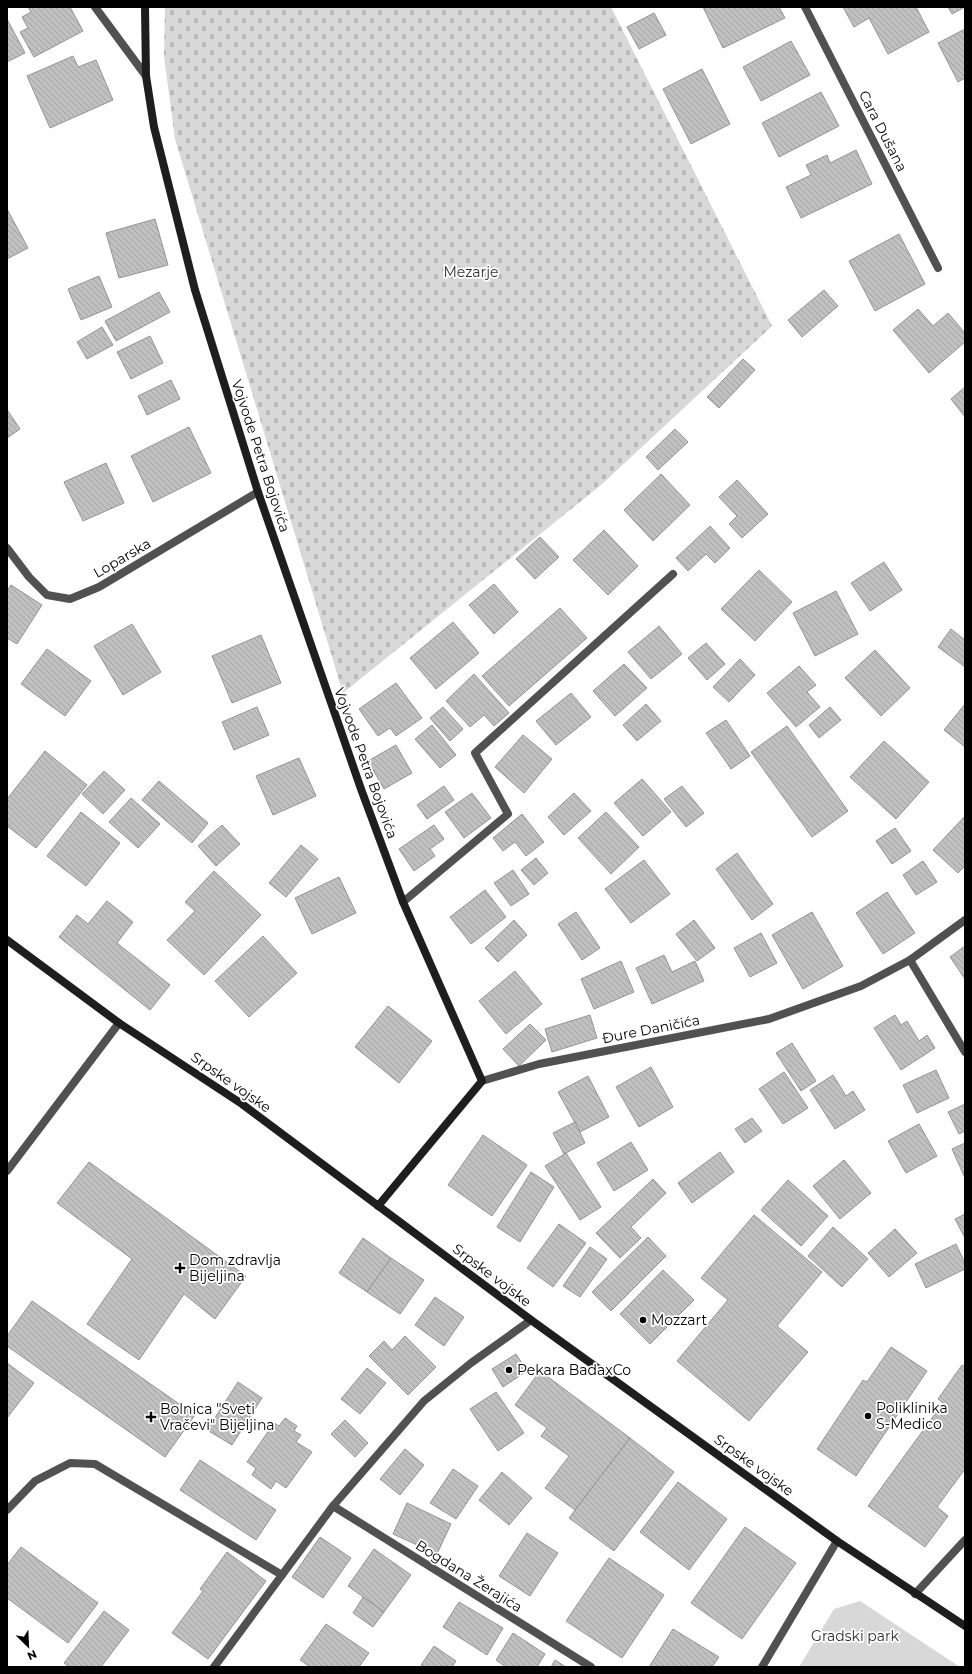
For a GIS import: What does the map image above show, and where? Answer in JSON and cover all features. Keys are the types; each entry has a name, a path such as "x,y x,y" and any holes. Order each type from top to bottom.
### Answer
{"street":[{"path":"95,7 146,76"},
{"name":"Vojvode Petra Bojovića","path":"145,7 146,76 154,127 195,290 258,492 360,789 403,902 482,1081"},
{"name":"Cara Dušana","path":"805,7 938,268"},
{"name":"Loparska","path":"7,548 29,577 47,595 70,599 99,587 258,492"},
{"path":"403,902 508,814 475,754 673,574"},
{"name":"Đure Daničića","path":"482,1081 539,1064 769,1019 861,986 910,960 965,920"},
{"name":"Srpske vojske","path":"7,940 119,1022 242,1104 531,1320 837,1541 965,1626"},
{"path":"910,960 965,1052"},
{"path":"7,1171 119,1022"},
{"path":"378,1206 482,1081"},
{"path":"214,1667 333,1506 424,1401 471,1363 531,1320"},
{"path":"7,1510 35,1481 70,1463 95,1464 282,1575"},
{"name":"Bogdana Žerajića","path":"333,1506 591,1667"},
{"path":"915,1594 965,1540"},
{"path":"762,1667 837,1541"}],"green space":[{"name":"Mezarje","path":"165,7 611,7 772,326 601,485 343,693 175,139 164,56"},
{"name":"Gradski park","path":"860,1601 960,1667 799,1667 834,1609"}],"building":[{"path":"28,7 70,7 83,31 34,57 20,32 28,28 22,17 31,12"},
{"path":"703,7 779,7 785,18 723,48"},
{"path":"843,7 916,7 929,32 888,54 869,18 854,27"},
{"path":"948,7 965,7 952,14"},
{"path":"654,13 666,35 639,49 627,27"},
{"path":"7,19 25,53 7,62"},
{"path":"965,29 965,78 958,82 938,43"},
{"path":"791,41 810,75 761,101 743,67"},
{"path":"73,56 78,67 96,60 113,100 50,128 27,76"},
{"path":"702,69 730,124 691,144 663,89"},
{"path":"821,92 839,126 779,157 762,123"},
{"path":"856,150 872,184 801,218 786,187 811,175 806,165 827,155 830,163"},
{"path":"7,209 28,248 7,259"},
{"path":"155,219 168,265 119,278 106,233"},
{"path":"899,234 925,284 875,311 849,261"},
{"path":"99,276 112,307 81,320 68,289"},
{"path":"824,290 838,306 802,337 788,320"},
{"path":"159,292 170,312 116,341 105,321"},
{"path":"918,309 933,326 948,313 965,333 965,342 929,373 893,330"},
{"path":"102,327 113,345 87,359 77,342"},
{"path":"150,336 163,363 131,379 117,352"},
{"path":"743,359 755,370 719,408 707,397"},
{"path":"171,380 180,399 147,415 138,396"},
{"path":"965,387 965,417 951,399"},
{"path":"8,411 20,429 7,438 7,412"},
{"path":"189,427 211,473 153,502 131,456"},
{"path":"675,429 688,442 658,470 646,457"},
{"path":"106,463 124,503 83,521 64,482"},
{"path":"661,474 690,505 653,541 624,510"},
{"path":"737,480 768,514 742,538 729,524 737,516 719,497"},
{"path":"710,526 730,548 715,563 706,554 688,571 676,558"},
{"path":"604,530 638,566 608,595 573,560"},
{"path":"540,537 559,557 535,579 516,559"},
{"path":"884,562 902,590 870,611 851,583"},
{"path":"759,570 792,602 755,641 721,609"},
{"path":"494,584 518,612 494,634 469,605"},
{"path":"11,585 42,605 17,644 7,638 7,591"},
{"path":"836,591 858,634 815,656 793,613"},
{"path":"560,608 587,638 509,706 482,676"},
{"path":"453,622 479,653 436,689 410,658"},
{"path":"132,624 161,672 123,695 94,646"},
{"path":"659,626 682,654 651,679 628,652"},
{"path":"951,629 965,640 965,667 938,647"},
{"path":"261,635 281,683 232,703 212,656"},
{"path":"706,643 725,664 707,680 688,658"},
{"path":"47,649 91,681 65,716 21,684"},
{"path":"875,650 910,688 881,716 845,678"},
{"path":"740,659 755,675 729,702 713,687"},
{"path":"624,664 647,688 615,716 593,691"},
{"path":"799,666 816,685 807,692 820,707 796,727 767,693"},
{"path":"474,674 509,713 494,726 484,715 470,727 446,701"},
{"path":"396,683 422,718 396,736 390,728 378,736 359,709"},
{"path":"571,693 591,717 556,745 536,721"},
{"path":"646,704 661,721 637,741 623,725"},
{"path":"965,704 965,747 944,730"},
{"path":"257,707 269,735 234,750 222,722"},
{"path":"443,707 463,729 450,741 430,718"},
{"path":"830,707 841,720 819,738 809,725"},
{"path":"726,720 750,756 731,769 706,733"},
{"path":"432,725 456,755 440,768 415,739"},
{"path":"787,726 848,811 812,837 751,752"},
{"path":"523,735 552,759 524,793 495,767"},
{"path":"884,741 929,782 896,819 850,777"},
{"path":"396,745 412,773 384,789 368,761"},
{"path":"45,751 87,785 36,848 7,826 7,799"},
{"path":"299,758 316,796 273,815 256,776"},
{"path":"104,771 125,790 103,814 82,794"},
{"path":"642,779 671,812 643,836 614,803"},
{"path":"159,781 208,823 192,843 142,800"},
{"path":"444,786 454,800 427,819 417,805"},
{"path":"682,786 704,813 686,827 664,799"},
{"path":"472,793 491,818 464,838 445,812"},
{"path":"574,793 591,811 564,835 548,817"},
{"path":"131,798 160,824 138,848 109,822"},
{"path":"81,812 120,843 86,886 47,856"},
{"path":"606,812 639,847 611,874 578,838"},
{"path":"522,814 544,842 526,856 515,842 503,851 493,838"},
{"path":"965,816 965,866 958,873 933,850"},
{"path":"222,825 240,844 216,866 198,846"},
{"path":"434,825 444,839 430,849 435,856 414,871 399,849"},
{"path":"895,828 911,851 892,864 876,841"},
{"path":"301,845 318,859 286,897 269,883"},
{"path":"737,853 773,904 752,920 716,869"},
{"path":"536,858 548,873 534,885 521,870"},
{"path":"644,860 670,894 631,923 605,889"},
{"path":"923,861 937,882 916,895 903,875"},
{"path":"513,870 529,894 511,906 494,883"},
{"path":"214,871 261,915 204,975 167,940 195,911 185,902"},
{"path":"339,877 356,913 312,934 295,898"},
{"path":"485,890 506,917 471,944 450,917"},
{"path":"887,892 915,933 883,954 856,913"},
{"path":"107,901 133,922 117,943 170,985 150,1010 59,937 77,915 88,924"},
{"path":"576,912 600,948 582,960 558,924"},
{"path":"812,912 843,966 803,989 772,935"},
{"path":"514,920 527,935 498,962 485,948"},
{"path":"694,920 715,948 697,961 676,934"},
{"path":"761,933 777,963 750,977 734,948"},
{"path":"263,936 297,973 249,1017 215,981"},
{"path":"965,946 965,979 950,957"},
{"path":"664,955 672,972 695,961 704,981 652,1004 636,968"},
{"path":"621,961 634,992 594,1009 581,979"},
{"path":"515,971 542,1004 506,1034 479,1001"},
{"path":"388,1006 432,1041 399,1083 355,1047"},
{"path":"590,1015 597,1038 552,1052 545,1029"},
{"path":"895,1015 901,1025 907,1021 919,1041 927,1035 935,1048 901,1070 874,1028"},
{"path":"530,1024 546,1040 519,1066 503,1049"},
{"path":"792,1043 816,1081 801,1091 776,1053"},
{"path":"651,1067 673,1107 639,1127 616,1087"},
{"path":"936,1070 949,1098 917,1113 903,1085"},
{"path":"784,1072 808,1108 783,1124 759,1089"},
{"path":"833,1075 846,1096 853,1091 865,1110 835,1129 810,1090"},
{"path":"588,1076 609,1117 580,1132 558,1092"},
{"path":"965,1104 965,1131 959,1134 948,1112"},
{"path":"752,1118 762,1131 745,1143 735,1129"},
{"path":"575,1122 585,1143 564,1154 553,1133"},
{"path":"919,1124 937,1156 906,1173 888,1141"},
{"path":"483,1135 527,1165 492,1216 448,1185"},
{"path":"631,1142 648,1170 614,1191 597,1163"},
{"path":"965,1143 965,1178 952,1149"},
{"path":"720,1152 734,1172 692,1203 678,1183"},
{"path":"566,1153 601,1207 580,1220 545,1166"},
{"path":"844,1160 871,1193 840,1219 813,1186"},
{"name":"Dom zdravlja Bijeljina","path":"89,1162 246,1276 215,1319 184,1294 139,1360 87,1324 132,1259 57,1203"},
{"path":"531,1172 554,1187 520,1242 497,1227"},
{"path":"653,1179 666,1193 631,1227 641,1238 620,1258 596,1233"},
{"path":"788,1180 828,1216 801,1246 761,1210"},
{"path":"965,1214 965,1238 955,1219"},
{"path":"754,1215 822,1272 777,1326 808,1352 749,1421 677,1361 728,1300 701,1278"},
{"path":"559,1224 586,1243 553,1287 527,1268"},
{"path":"833,1227 868,1259 842,1287 808,1256"},
{"path":"895,1229 917,1253 889,1277 868,1253"},
{"path":"648,1237 666,1256 611,1311 592,1292"},
{"path":"363,1238 391,1258 367,1292 339,1273"},
{"path":"956,1244 965,1263 965,1269 926,1288 915,1264"},
{"path":"590,1247 607,1259 580,1297 563,1286"},
{"path":"391,1258 424,1280 400,1314 367,1292"},
{"path":"663,1270 694,1300 650,1344 620,1314"},
{"path":"435,1297 464,1317 444,1346 415,1325"},
{"path":"32,1301 195,1415 165,1457 7,1346 7,1336"},
{"path":"405,1336 436,1367 408,1395 369,1356 384,1341 392,1350"},
{"name":"Poliklinika S-Medico","path":"891,1347 927,1371 856,1476 817,1449 863,1380 867,1382"},
{"path":"516,1354 527,1371 503,1387 492,1369"},
{"path":"7,1363 34,1383 7,1418"},
{"path":"962,1365 965,1367 965,1469 937,1507 948,1516 925,1547 868,1506 943,1403 938,1399"},
{"path":"367,1368 386,1383 360,1414 341,1399"},
{"path":"540,1371 630,1438 575,1510 545,1488 569,1456 541,1436 547,1428 515,1405"},
{"path":"238,1382 262,1398 232,1445 207,1430"},
{"path":"496,1392 524,1433 498,1451 470,1409"},
{"path":"285,1418 297,1426 294,1431 301,1435 296,1442 312,1452 286,1488 276,1481 271,1489 252,1475 256,1468 247,1462 274,1423 279,1426"},
{"path":"345,1420 368,1443 355,1457 331,1434"},
{"path":"630,1438 674,1472 614,1551 569,1518"},
{"path":"405,1449 424,1465 400,1495 380,1479"},
{"path":"200,1460 276,1510 256,1540 180,1490"},
{"path":"453,1469 478,1486 456,1519 430,1503"},
{"path":"502,1472 532,1498 509,1525 479,1500"},
{"path":"678,1482 727,1519 689,1570 640,1532"},
{"path":"407,1503 451,1524 437,1554 393,1534"},
{"path":"745,1527 796,1563 742,1639 691,1603"},
{"path":"527,1533 558,1553 530,1596 499,1576"},
{"path":"320,1537 351,1558 323,1598 292,1577"},
{"path":"21,1547 98,1603 68,1643 7,1598 7,1565"},
{"path":"374,1549 411,1575 384,1612 348,1586"},
{"path":"227,1552 266,1581 208,1659 172,1633 203,1591 200,1589"},
{"path":"609,1558 664,1595 622,1658 566,1621"},
{"path":"363,1597 384,1612 373,1627 353,1613"},
{"path":"459,1602 503,1628 487,1655 443,1627"},
{"path":"104,1611 129,1630 101,1667 69,1667 64,1663"},
{"path":"326,1624 369,1653 359,1667 310,1667 300,1660"},
{"path":"673,1629 719,1657 712,1667 649,1667"},
{"path":"513,1633 545,1654 537,1667 506,1667 496,1660"},
{"path":"434,1646 456,1661 452,1667 424,1667 421,1665"},
{"path":"555,1660 566,1667 551,1667"}],"place":[{"name":"Dom zdravlja Bijeljina","path":"180,1268"},
{"name":"Mozzart","path":"643,1320"},
{"name":"Pekara BadaxCo","path":"509,1370"},
{"name":"Poliklinika S-Medico","path":"868,1416"},
{"name":"Bolnica \"Sveti Vračevi\" Bijeljina","path":"151,1417"}]}
